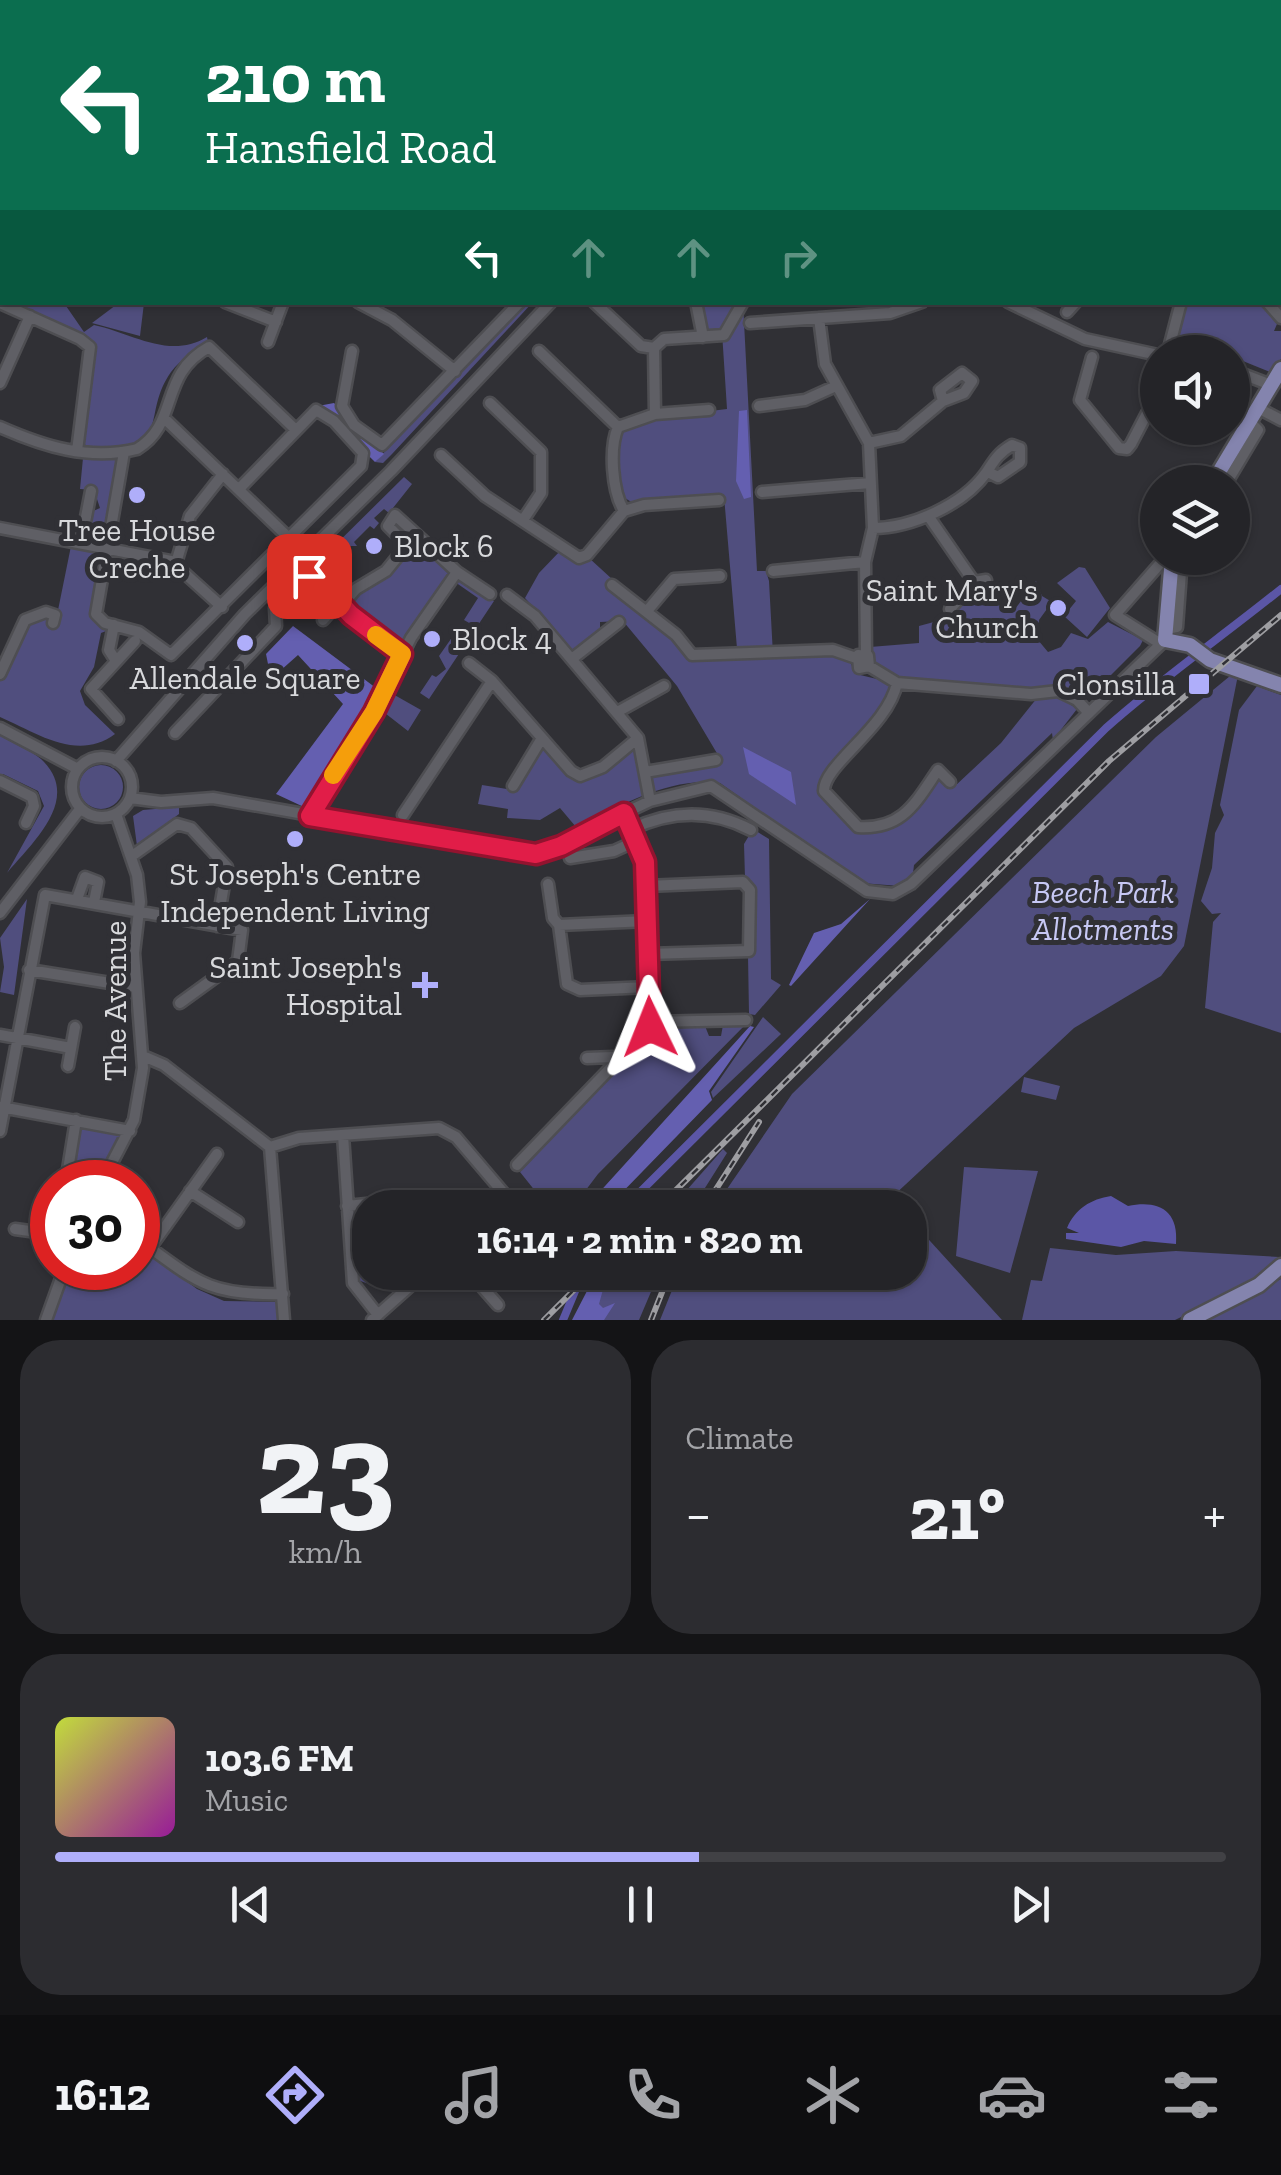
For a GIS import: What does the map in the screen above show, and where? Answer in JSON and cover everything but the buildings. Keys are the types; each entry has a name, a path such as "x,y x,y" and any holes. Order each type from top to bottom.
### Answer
{"main road":[{"path":"1227,465 1281,369"},
{"path":"1171,575 1174,596 1164,637 1280,684"},
{"path":"1190,1320 1259,1284 1281,1266"}],"street":[{"path":"5,305 87,343 92,356 84,384 82,452"},
{"path":"233,305 276,322"},
{"path":"268,342 281,305"},
{"path":"364,305 392,320 455,371"},
{"path":"352,350 342,406 354,425 379,446 517,305"},
{"path":"116,761 245,614 391,471 548,305"},
{"path":"597,305 640,346 654,348"},
{"path":"697,305 704,337"},
{"path":"655,414 654,348 664,339 724,335 731,329 741,305"},
{"path":"750,323 890,314 914,305"},
{"path":"1014,305 1086,340 1140,350"},
{"path":"1066,312 1073,305"},
{"path":"1172,335 1179,305"},
{"path":"0,382 30,316"},
{"path":"820,318 825,364 869,442 873,528 864,562 859,668 868,666 897,683 1032,694 1058,691 1077,700 1088,712"},
{"path":"0,427 37,444 82,452 124,452 147,443 165,418 176,377 209,347 296,430"},
{"path":"539,351 618,427"},
{"path":"1092,357 1080,400 1119,448 1128,449 1140,427"},
{"path":"1250,377 1272,385"},
{"path":"758,406 805,400 836,386"},
{"path":"869,442 901,436 943,401"},
{"path":"490,403 541,452 541,492 523,520"},
{"path":"1258,408 1281,420"},
{"path":"124,452 96,614 99,620 139,632 166,653 176,654 364,462 363,452 334,420 316,410 239,488"},
{"path":"624,510 616,496 614,436 618,427 655,414 710,410"},
{"path":"165,418 289,538"},
{"path":"441,454 485,496 574,555 587,555 624,510 720,500"},
{"path":"873,528 929,517 988,472"},
{"path":"176,563 190,516 223,474"},
{"path":"762,492 870,483"},
{"path":"82,544 92,491"},
{"path":"405,542 388,526 395,515 457,572 490,594"},
{"path":"929,517 980,581 950,609"},
{"path":"0,528 176,563 222,607"},
{"path":"323,620 356,589 386,571 405,542 416,534"},
{"path":"773,571 864,562"},
{"path":"310,816 374,712 402,654 457,572"},
{"path":"130,798 162,802 212,798 536,854 561,846 650,801 711,786 867,891 893,894 911,884 1164,637 1115,616 1153,575"},
{"path":"1174,596 1178,575"},
{"path":"169,719 177,731 276,626 275,608 309,576 316,577 402,654"},
{"path":"647,612 674,579 720,576"},
{"path":"612,585 676,635 692,656 833,650 861,656"},
{"path":"508,595 535,616 638,738 650,801"},
{"path":"0,674 25,620 46,612 54,616 53,623"},
{"path":"573,658 619,622"},
{"path":"114,625 109,650 116,661"},
{"path":"118,719 91,689 135,641"},
{"path":"469,664 492,681 580,776 603,766 638,738"},
{"path":"403,816 492,681"},
{"path":"897,683 887,713 828,775 824,791 858,828 870,828 907,815 938,770 950,782"},
{"path":"619,711 664,686"},
{"path":"0,728 78,769"},
{"path":"513,786 542,738"},
{"path":"94,758 116,761 131,780 130,798 116,814 95,817 80,808 72,792 78,769 94,758"},
{"path":"645,772 716,760"},
{"path":"0,781 32,797 34,806 26,823"},
{"path":"0,912 80,808"},
{"path":"516,1166 647,1033 650,1022 645,862 624,813"},
{"name":"The Avenue","path":"114,1160 139,1102 143,1056 134,988 139,911 132,856 116,814"},
{"path":"632,829 674,814 731,815 751,830"},
{"path":"132,856 177,824 186,824 227,867 217,926"},
{"path":"575,856 636,841"},
{"path":"77,899 82,878 96,879 94,902"},
{"path":"646,886 743,882 750,890 749,951 648,954"},
{"path":"548,884 570,987 649,988"},
{"path":"0,1131 45,895 244,932 240,957 198,985 180,1003"},
{"path":"559,926 647,921"},
{"path":"28,970 134,988"},
{"path":"650,1022 746,1020"},
{"path":"718,1022 720,1036"},
{"path":"68,1066 75,1027"},
{"path":"0,1035 71,1048"},
{"path":"143,1056 164,1066 270,1147 284,1320"},
{"path":"587,1058 613,1057 620,1062"},
{"path":"2,1107 130,1130"},
{"path":"70,1160 76,1120"},
{"path":"270,1147 297,1138 440,1128 449,1132 495,1190"},
{"path":"343,1135 352,1283 375,1318 406,1290"},
{"path":"160,1234 216,1154"},
{"path":"190,1191 238,1222"},
{"path":"346,1206 352,1205"},
{"path":"15,1229 30,1231"},
{"path":"160,1254 216,1290 243,1296 283,1294"},
{"path":"46,1320 57,1290"},
{"path":"485,1290 498,1305"}],"green space":[{"path":"11,305 65,305 84,332 94,325 150,343 179,346 207,337 208,342 171,372 145,438 116,448 88,448 83,442 92,346"},
{"path":"116,305 144,305 140,336 92,323"},
{"path":"524,305 530,305 392,454 383,463 375,462"},
{"path":"700,305 743,305 757,571 766,571 769,581 773,655 841,657 849,660 856,674 881,680 892,688 890,703 827,771 821,791 866,831 896,825 912,812 941,775 955,786 1001,743 1037,698 1058,696 1077,709 1053,740 1052,733 914,865 913,873 900,886 861,883 720,783 664,788 576,827 560,808 540,820 507,818 508,809 478,804 482,785 513,790 542,746 569,776 587,781 635,748 641,779 718,755 677,686 623,621 600,622 600,630 573,651 525,598 539,573 561,550 578,563 589,558 612,579 606,586 647,616 694,660 738,660 724,496 633,503 620,495 620,434 636,420 727,409 722,332 706,329"},
{"path":"1183,305 1263,305 1277,324 1274,331 1281,331 1281,359 1270,372 1250,364 1250,335 1177,335"},
{"path":"114,457 120,462 93,615 106,631 101,633 94,667 80,691 85,705 115,734 101,742 72,745 43,737 0,717 0,681 28,623 47,616 55,625 71,546 86,540 91,512 100,508 94,490 80,489 83,458"},
{"path":"404,477 412,484 389,513 384,509 374,518 379,523 374,529 370,526 354,542 357,546 350,546 345,557 342,554 324,572 318,565 311,569"},
{"path":"418,539 450,576 397,648 349,607"},
{"path":"1079,567 1085,568 1110,608 1087,637 1064,616 1076,601 1057,583"},
{"path":"460,579 494,601 429,699 420,693 432,675 436,677 446,669 439,656 453,636 460,640 470,633 471,624 464,620 478,598 455,582"},
{"path":"1036,581 1042,596 1052,602 1039,620 1038,640 1048,652 1061,647 1071,633 1088,639 1108,622 1143,640 1101,685 1088,683 1074,693 1063,688 1032,691 890,677 875,666 870,647 919,643 919,626 956,616 956,604 976,587 1012,613"},
{"name":"Beech Park Allotments","path":"1238,675 1184,946 1161,976 1074,1028 900,1190 726,1190 792,1094 1156,737 1230,676"},
{"path":"1257,686 1281,695 1281,1033 1205,1008 1213,922 1221,913 1212,914 1201,901 1212,868 1215,833 1224,815 1220,805 1239,710"},
{"path":"391,693 421,710 408,731 381,710"},
{"path":"0,735 41,759 53,774 57,789 50,819 7,873 44,806 38,791 3,774 0,779"},
{"path":"101,765 117,771 123,787 117,803 101,809 85,803 79,787 85,771"},
{"path":"179,807 179,814 137,846 133,816 143,810"},
{"path":"753,829 769,839 771,979 781,985 755,1015 749,1014 748,956 756,948 754,885 745,878 744,844"},
{"path":"27,899 14,995 0,992 4,967 0,938"},
{"path":"763,1017 781,1034 713,1098 711,1092"},
{"path":"748,1022 586,1190 534,1190 520,1172 656,1029 705,1026 709,1036 721,1036 723,1025"},
{"path":"1024,1077 1060,1086 1056,1100 1021,1092"},
{"path":"78,1127 124,1135 110,1160 72,1160"},
{"path":"723,1149 727,1153 704,1190 687,1190"},
{"path":"964,1167 1038,1171 1010,1273 956,1256"},
{"path":"927,1238 1002,1320 660,1320 672,1290 927,1290"},
{"path":"1050,1248 1116,1255 1176,1251 1279,1257 1245,1286 1175,1320 1022,1320 1031,1280 1042,1281"},
{"path":"160,1261 197,1289 224,1301 279,1302 280,1320 50,1320 62,1290 160,1290"},
{"path":"1281,1279 1281,1320 1198,1320"},
{"path":"652,1290 639,1320 600,1320 587,1291"}],"shaded area":[{"path":"334,403 384,454 375,462 318,406"},
{"path":"747,410 751,497 744,499 736,481 739,411"},
{"path":"293,626 376,688 306,808 276,794 343,704 298,655 280,671 268,664 266,654"},
{"path":"743,747 791,772 796,805 749,774"},
{"path":"870,899 789,985 814,933 841,924"},
{"path":"750,1026 754,1027 709,1091 712,1100 625,1190 601,1190"},
{"path":"1111,1196 1128,1206 1148,1204 1164,1210 1174,1222 1176,1244 1144,1241 1121,1247 1066,1239 1066,1233 1079,1233 1067,1228 1079,1210"},
{"path":"603,1290 599,1304 603,1308 615,1303 604,1320 572,1320 587,1291"}],"waterway":[{"path":"642,1190 1106,728 1281,589"},
{"path":"563,1320 576,1290"}],"railway":[{"path":"676,1190 1109,761 1281,615"},
{"path":"716,1190 759,1122"},
{"path":"544,1320 574,1290"},
{"path":"651,1320 663,1290"}],"slow traffic":[{"path":"333,775 374,712 402,654 376,635"}],"place":[{"name":"Tree House Creche","path":"137,495"},
{"name":"Block 6","path":"374,546"},
{"name":"Saint Mary's Church","path":"1058,608"},
{"name":"Block 4","path":"432,639"},
{"name":"Allendale Square","path":"245,643"},
{"name":"Clonsilla","path":"1199,684"},
{"name":"St Joseph's Centre Independent Living","path":"295,839"},
{"name":"Saint Joseph's Hospital","path":"425,985"}],"route":[{"path":"309,576 316,577 351,615 402,654 374,712 310,816 545,854 624,813 645,862 650,1027"}]}
